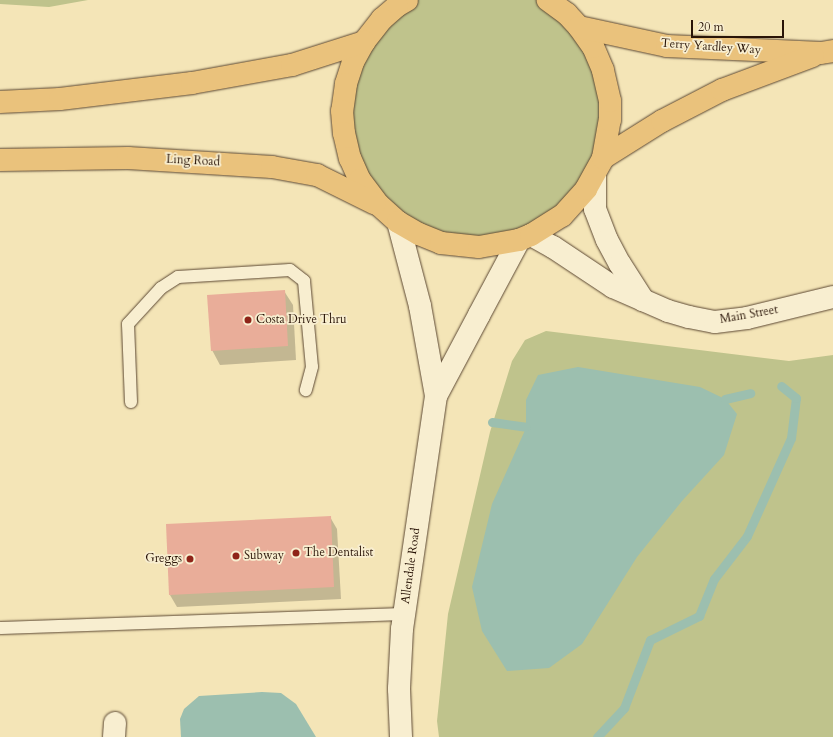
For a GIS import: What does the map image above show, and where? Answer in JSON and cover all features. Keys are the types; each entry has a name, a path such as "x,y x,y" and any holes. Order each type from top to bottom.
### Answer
{"main road":[{"path":"407,0 397,6 382,19 364,42 353,62 346,84 342,111 344,133 350,158 360,180 379,206 398,222 419,234 441,242 479,247 525,238 562,216 586,189 599,166 610,120 610,101 603,70 593,47 579,26 567,14 548,0"},
{"name":"Terry Yardley Way","path":"579,26 667,46 827,52"},
{"path":"0,102 60,99 192,84 292,65 364,42"},
{"name":"Terry Yardley Way","path":"599,166 662,121 722,90 827,52"},
{"name":"Ling Road","path":"0,160 128,158 272,166 317,175 379,206"}],"street":[{"path":"599,166 595,209 607,240 620,264 644,300"},
{"name":"Allendale Road","path":"398,222 420,306 436,396 404,614 399,689 401,737"},
{"name":"Main Street","path":"525,238 554,247 613,287 668,311 715,322 747,318 833,297"},
{"name":"Allendale Road","path":"436,396 479,315 525,238"}],"lane":[{"path":"131,402 128,324 161,288 178,277 290,270 304,281 312,367 306,390"},
{"path":"0,628 404,614"}],"green space":[{"path":"0,0 88,0 49,7 0,4"},
{"path":"407,0 548,0 603,70 603,158 531,235 441,243 360,180 346,84"},
{"path":"546,331 789,361 833,355 833,737 439,737 437,721 448,614 490,432 512,361 525,340"}],"shaded area":[{"path":"578,367 700,387 725,399 737,414 724,455 682,501 637,557 582,644 549,668 507,671 482,631 472,587 492,504 526,428 526,400 538,375"},
{"path":"262,692 281,693 296,704 316,737 181,737 180,719 184,709 199,696"}],"building":[{"name":"Costa Drive Thru","path":"285,290 288,346 211,351 207,295"},
{"path":"331,516 334,587 169,595 166,524"}],"waterway":[{"path":"597,737 624,708 650,640 699,616 714,579 747,536 791,438 796,398 781,386"},
{"path":"725,399 750,393"},
{"path":"492,422 526,427"}],"place":[{"name":"Costa Drive Thru","path":"248,320"},
{"name":"The Dentalist","path":"296,553"},
{"name":"Subway","path":"236,556"},
{"name":"Greggs","path":"190,559"}]}
